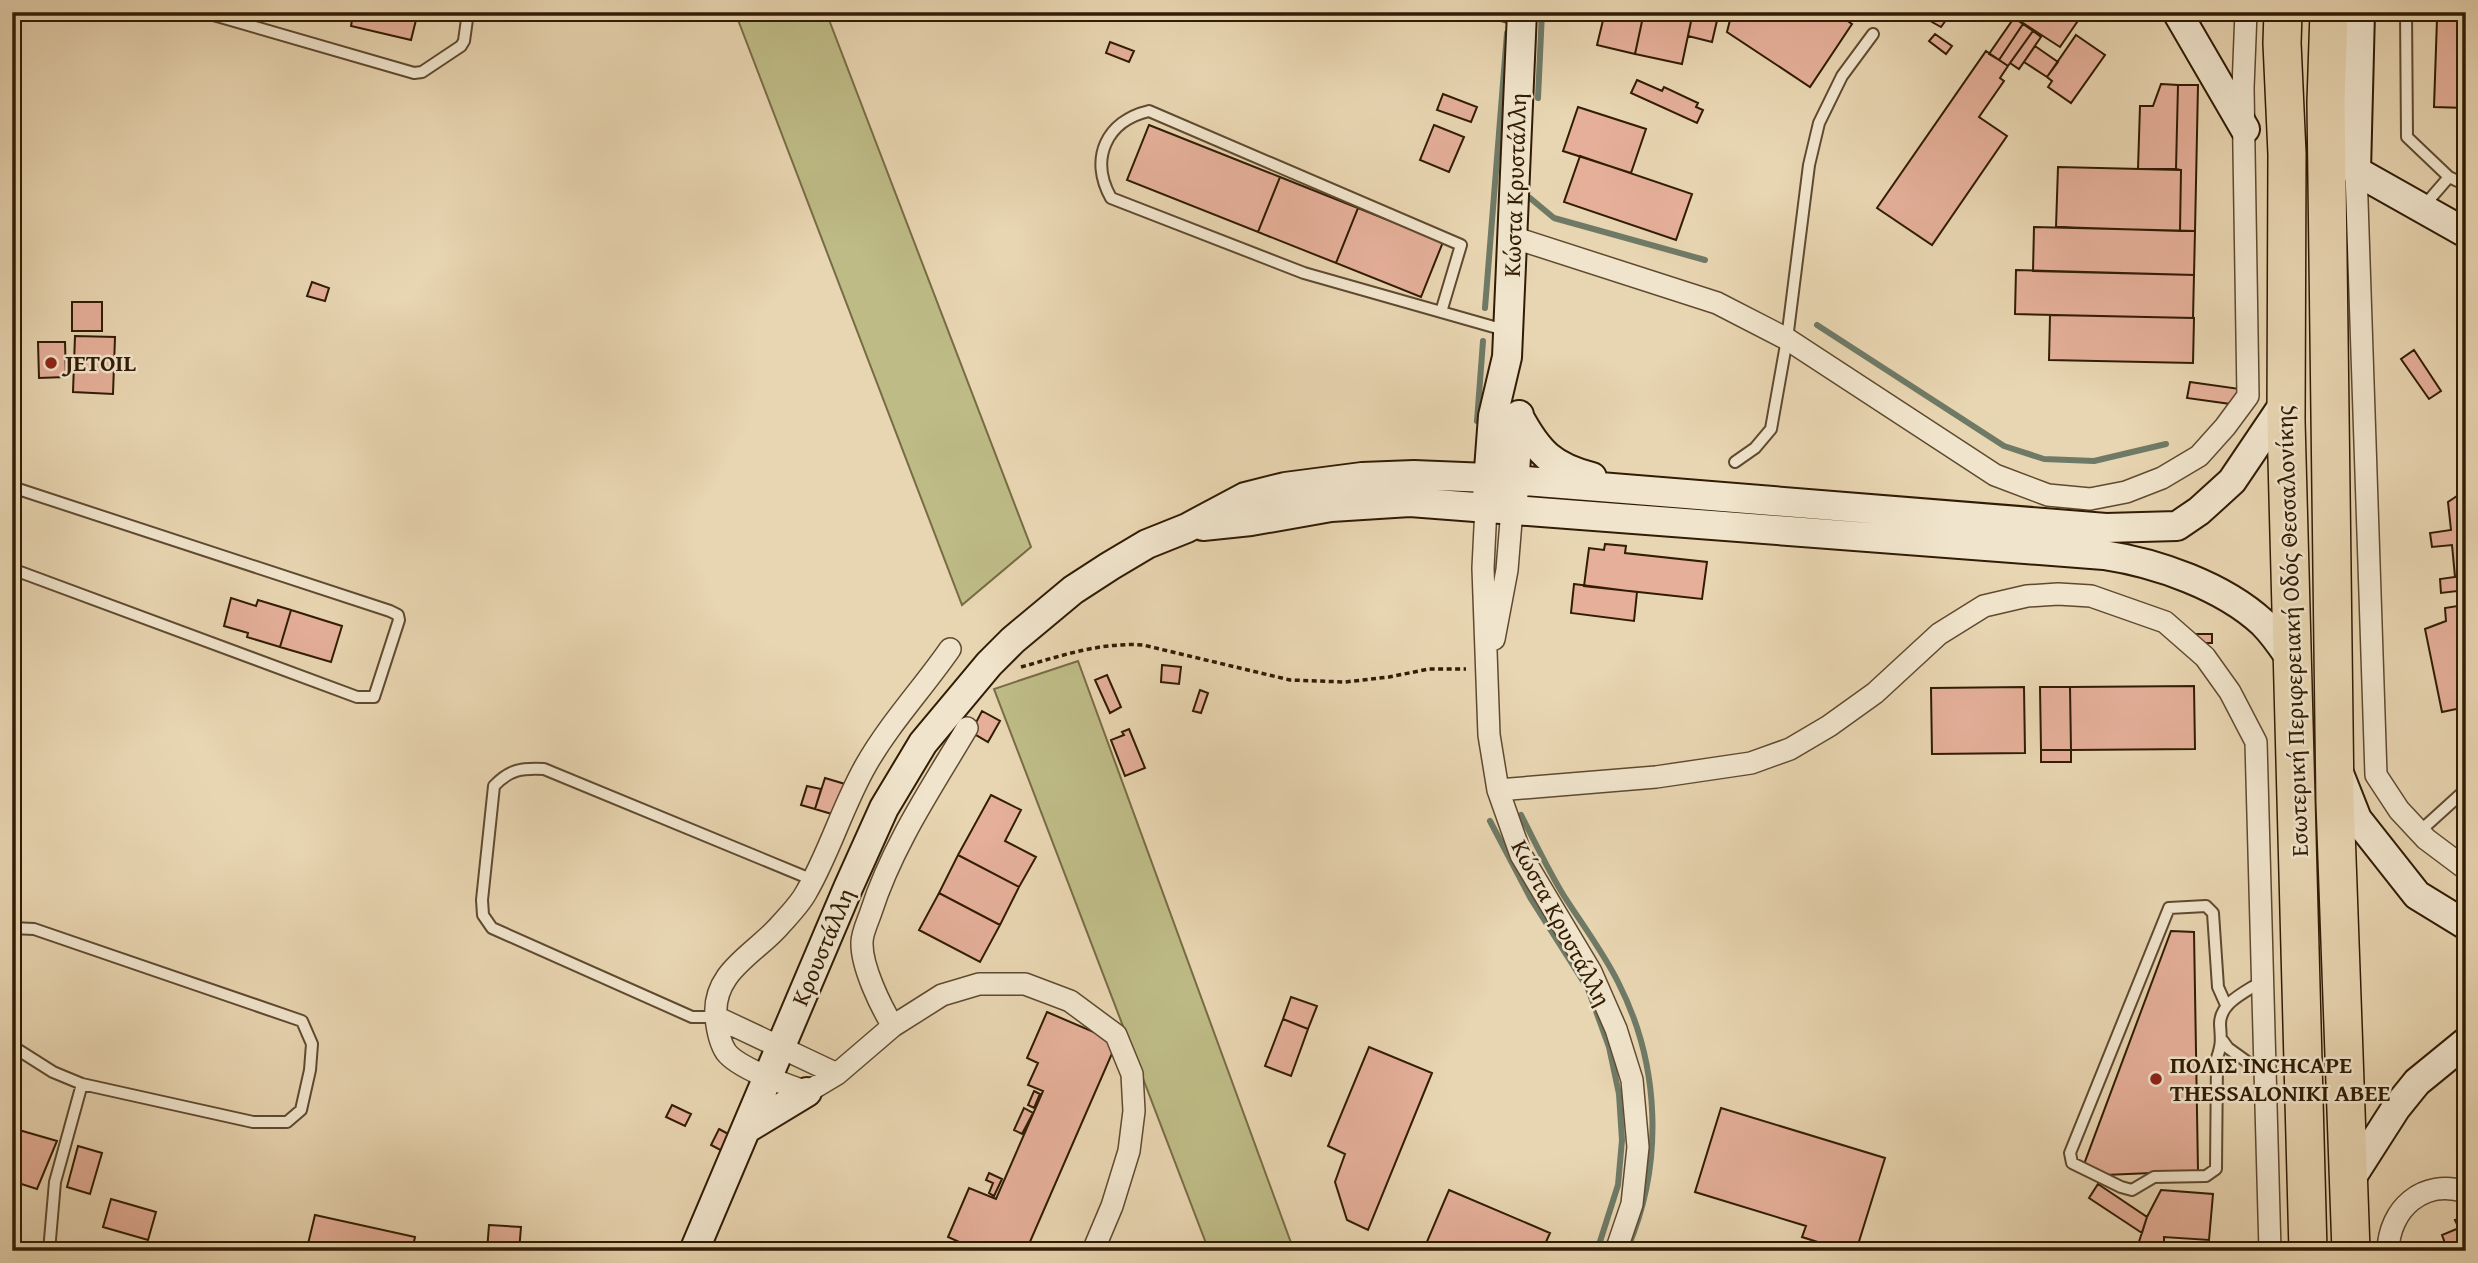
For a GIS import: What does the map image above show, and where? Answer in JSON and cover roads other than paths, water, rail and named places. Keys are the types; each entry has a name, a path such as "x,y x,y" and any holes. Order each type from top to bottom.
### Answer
{"highway":[{"name":"Εσωτερική Περιφερειακή Οδός Θεσσαλονίκης","path":"2283,12 2287,154 2286,401 2289,586 2308,1251"},
{"name":"Εσωτερική Περιφερειακή Οδός Θεσσαλονίκης","path":"2329,12 2326,102 2335,764 2351,1251"}],"street":[{"path":"2177,12 2245,128"},
{"path":"1513,237 1717,303 1787,339 1995,475 2048,495 2090,499 2126,492 2161,478 2199,456 2248,396 2243,88 2246,12"},
{"path":"2360,12 2356,171 2376,775 2399,810 2419,832 2466,869"},
{"name":"Κώστα Κρυστάλλη","path":"1502,479 1493,416 1507,344 1522,16"},
{"path":"2356,171 2466,233"},
{"name":"Κώστα Κρυστάλλη","path":"1507,344 1519,417 1502,479 1499,508 1507,570 1488,675 1489,734 1498,790 1521,855 1591,972 1616,1029 1632,1080 1639,1147 1632,1204 1615,1251"},
{"path":"1187,528 1245,497 1326,480 1414,475 1502,479 2106,528 2176,526 2199,511 2232,481 2286,401"},
{"path":"1519,417 1532,441 1560,467 1649,492"},
{"path":"1187,528 1251,521 1331,507 1410,502 2104,555 2132,559 2208,586 2263,623 2293,663"},
{"name":"Κρουστάλλη","path":"694,1251 884,808 923,743 1002,667 1013,640 1073,590 1147,544 1187,528"},
{"path":"1498,790 1656,776 1751,763 1790,749 1875,694 1940,634 1984,606 2027,596 2091,596 2165,622 2205,657 2230,692 2256,742 2270,1251"},
{"path":"807,1092 768,1077 728,1055 721,1041 716,1005 729,974 778,928 806,893 865,766 901,711 950,649"},
{"path":"894,1026 882,1010 864,960 862,942 885,874 914,817 967,728"},
{"path":"2335,764 2357,819 2417,895 2466,925"},
{"path":"746,1129 837,1074 894,1026 942,995 979,984 1025,984 1070,1000 1116,1035 1132,1074 1134,1111 1129,1151 1112,1206 1093,1251"},
{"path":"716,1017 837,1074"},
{"path":"2348,1183 2396,1108 2417,1082 2466,1042"},
{"path":"2388,1251 2390,1229 2408,1202 2440,1189 2466,1192"}],"lane":[{"path":"203,12 414,73 422,72 461,46 468,12"},
{"path":"1491,12 1522,16"},
{"path":"2406,12 2407,137 2449,177 2466,185"},
{"path":"1735,462 1755,448 1771,429 1787,339 1809,165 1819,123 1842,76 1873,33"},
{"path":"1441,312 1461,245 1149,111 1118,126 1105,145 1101,167 1105,188 1111,198 1304,273 1441,312 1507,344"},
{"path":"2421,209 2449,177"},
{"path":"12,487 390,611 398,615 399,620 374,697 366,699 12,569"},
{"path":"716,1017 692,1017 492,929 483,915 482,900 494,786 506,774 527,768 544,769 813,880"},
{"path":"2419,832 2466,792"},
{"path":"2227,1005 2218,987 2213,913 2206,906 2169,908 2070,1153 2072,1163 2132,1190 2154,1177 2206,1176 2216,1169 2217,1058 2222,1041 2220,1021 2227,1005 2262,981"},
{"path":"12,928 34,929 302,1021 312,1044 310,1070 301,1110 287,1122 253,1122 82,1084 53,1072 12,1046"},
{"path":"2222,1041 2265,1074"},
{"path":"49,1251 55,1182 82,1084"}],"waterway":[{"path":"1538,98 1542,12"},
{"path":"1485,308 1507,33"},
{"path":"1530,198 1554,218 1705,260"},
{"path":"1817,325 2004,446 2044,459 2094,461 2166,444"},
{"path":"1477,421 1483,341"},
{"path":"1521,815 1558,886 1618,982 1632,1013 1642,1046 1649,1080 1652,1148 1648,1182 1628,1247"},
{"path":"1490,821 1531,899 1588,989 1609,1047 1619,1094 1622,1140 1618,1185 1597,1251"}],"place":[{"name":"JETOIL","path":"51,363"},
{"name":"ΠΟΛΙΣ INCHCAPE THESSALONIKI ΑΒΕΕ","path":"2156,1079"}]}
